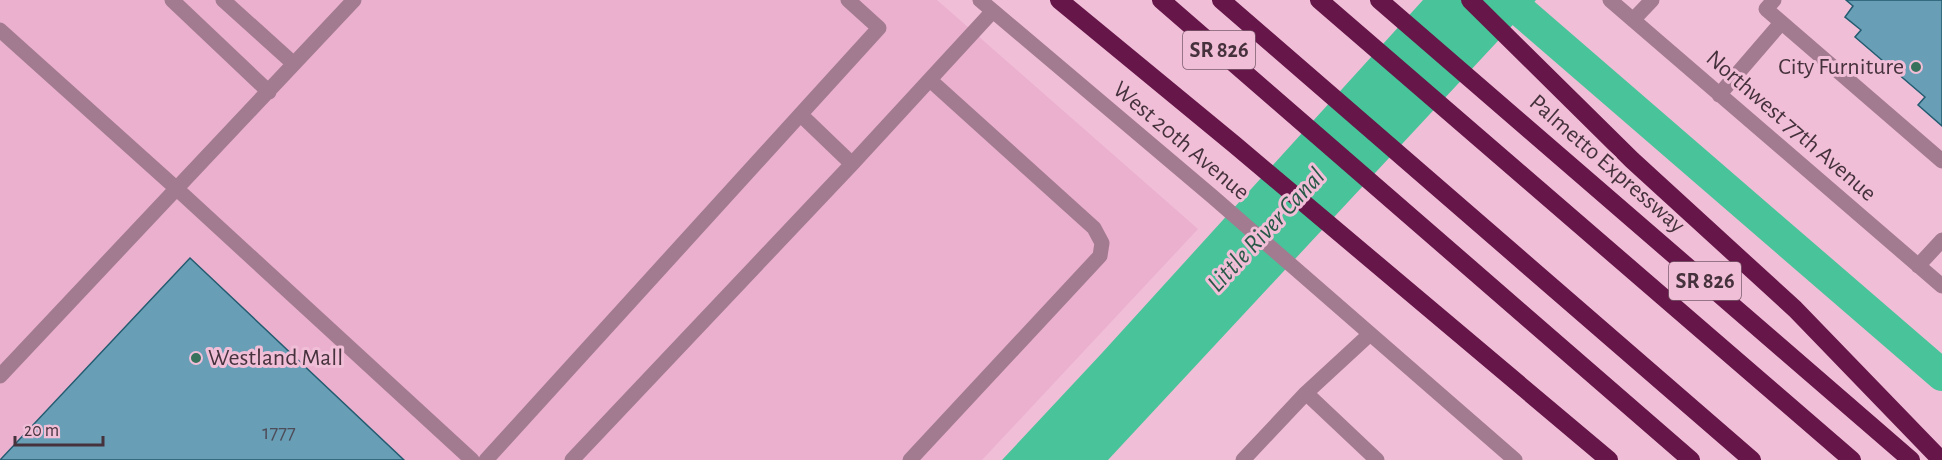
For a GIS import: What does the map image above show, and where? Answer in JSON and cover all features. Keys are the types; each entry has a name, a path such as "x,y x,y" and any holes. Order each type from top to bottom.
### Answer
{"highway":[{"path":"1059,0 1609,460"},
{"name":"SR 826","path":"1161,0 1691,460"},
{"path":"1221,0 1752,460"},
{"path":"1319,0 1852,460"},
{"name":"Palmetto Expressway","path":"1379,0 1911,460"},
{"path":"1470,0 1632,160 1795,309 1941,460"}],"street":[{"path":"172,0 268,92"},
{"path":"223,0 294,64"},
{"path":"0,376 354,0"},
{"path":"486,460 879,28 848,0"},
{"name":"West 20th Avenue","path":"980,0 1213,197 1515,460"},
{"name":"Northwest 77th Avenue","path":"1611,0 1942,286"},
{"path":"1633,20 1652,0"},
{"path":"1774,0 1766,9 1942,161"},
{"path":"572,460 852,164 992,12"},
{"path":"1719,94 1781,23"},
{"path":"0,30 472,460"},
{"path":"910,460 1100,256 1102,243 1094,228 930,80"},
{"path":"801,115 852,164"},
{"path":"1918,266 1942,240"},
{"path":"1243,460 1306,393 1370,334"},
{"path":"1306,393 1368,457"}],"shaded area":[{"path":"0,0 937,0 1198,229 982,460 0,460"}],"water":[{"name":"Little River Canal","path":"1423,0 1536,0 1108,460 1002,460 1102,353"}],"building":[{"name":"City Furniture","path":"1846,0 1942,0 1942,126 1918,105 1925,97 1855,37 1861,30 1845,17 1853,6"},
{"name":"Westland Mall","path":"190,258 404,460 0,460"}],"waterway":[{"path":"1508,0 1942,375"}],"place":[{"name":"City Furniture","path":"1916,67"},
{"name":"Westland Mall","path":"196,358"}]}
